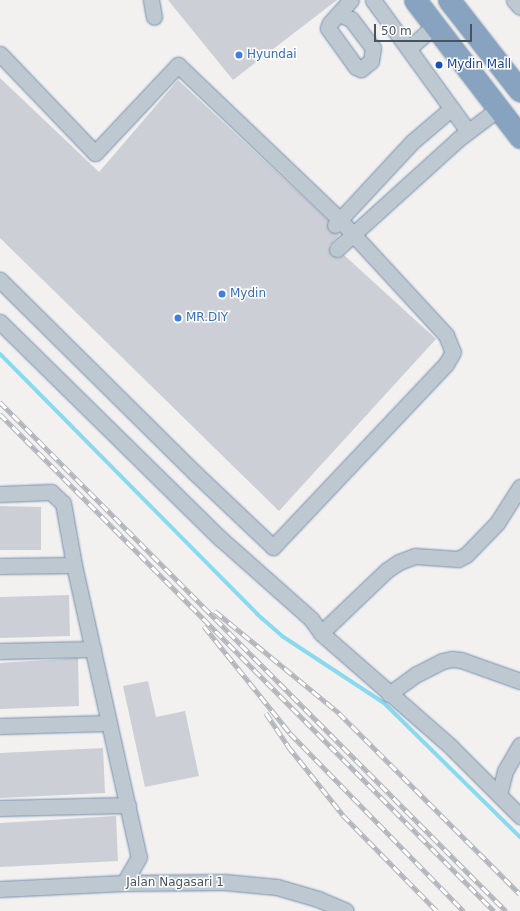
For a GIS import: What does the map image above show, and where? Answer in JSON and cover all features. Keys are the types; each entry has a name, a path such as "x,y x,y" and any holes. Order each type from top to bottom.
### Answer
{"highway":[{"path":"415,0 520,137"},
{"path":"449,0 520,91"}],"street":[{"path":"151,0 154,17"},
{"path":"339,14 351,0"},
{"path":"373,0 468,131"},
{"path":"514,0 520,7"},
{"path":"408,48 434,25"},
{"path":"0,54 95,153 178,65 337,222 352,234 446,335 453,352 446,364 273,547 196,474 0,280"},
{"path":"337,222 412,142 452,108"},
{"path":"338,249 352,234 468,131 498,109"},
{"path":"0,322 221,539 311,619 321,633 451,747 520,816"},
{"path":"321,633 386,570 399,562 415,556 458,559 466,555 497,523 511,497 520,487"},
{"path":"0,494 51,492 58,496 63,503 74,566 92,650 140,857 124,883"},
{"path":"0,566 74,566"},
{"path":"0,651 92,650"},
{"path":"389,694 417,674 442,661 452,659 461,660 520,681"},
{"path":"0,726 109,724"},
{"path":"499,795 505,771 520,745"},
{"path":"0,808 128,805"},
{"name":"Jalan Nagasari 1","path":"0,888 124,883 224,882 277,887 318,899 346,911"}],"building":[{"name":"Hyundai","path":"168,0 337,0 233,80"},
{"name":"Mydin","path":"0,78 99,172 178,80 328,220 329,231 340,234 329,246 331,255 339,258 344,255 436,339 279,511 0,238"},
{"path":"0,506 41,507 41,550 0,550"},
{"path":"69,595 70,636 0,638 0,597"},
{"path":"78,658 79,706 0,709 0,663"},
{"path":"148,681 156,717 185,711 199,776 145,787 123,686"},
{"path":"103,748 105,793 0,798 0,753"},
{"path":"116,816 118,861 0,867 0,823"}],"waterway":[{"path":"0,354 257,614 282,636 384,703 520,837"}],"railway":[{"path":"0,402 506,911"},
{"path":"0,414 494,911"},
{"path":"215,611 339,713 520,894"},
{"path":"204,626 290,733 464,911"},
{"path":"266,713 288,746 343,815 437,911"}],"place":[{"name":"Hyundai","path":"239,55"},
{"name":"Mydin Mall","path":"439,65"},
{"name":"Mydin","path":"222,294"},
{"name":"MR.DIY","path":"178,318"}]}
